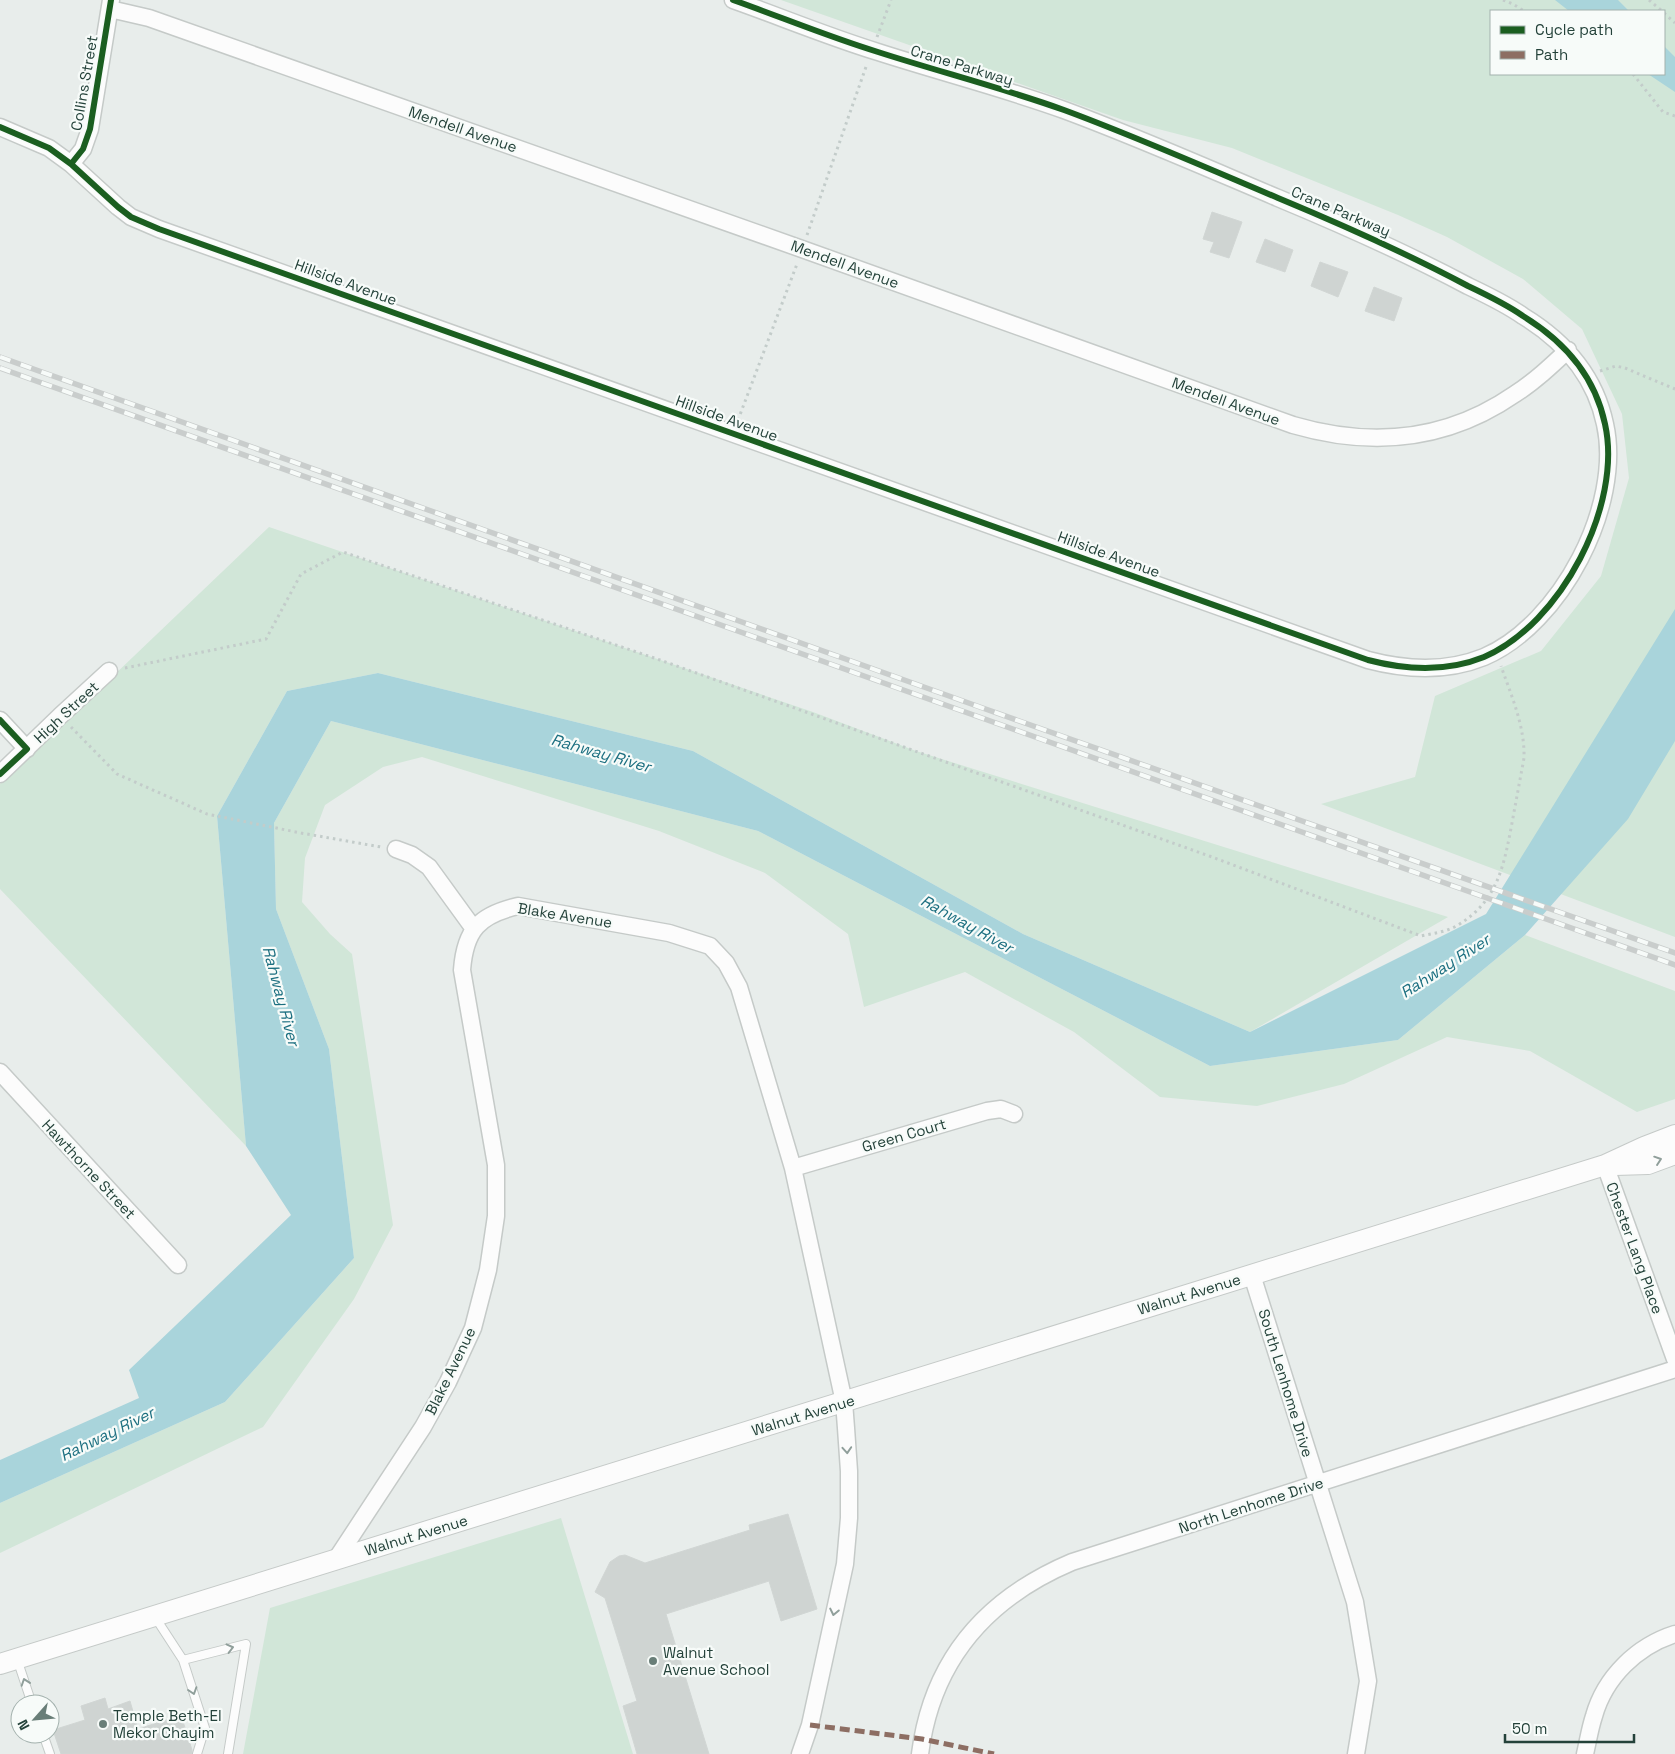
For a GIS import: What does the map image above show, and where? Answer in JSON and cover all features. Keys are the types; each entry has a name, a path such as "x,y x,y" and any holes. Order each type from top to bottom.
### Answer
{"street":[{"name":"Crane Parkway","path":"733,0 872,50 1060,109 1342,224 1399,250 1509,307 1541,327 1568,350 1586,374 1601,408 1608,440 1606,477 1597,518 1581,557 1562,591 1536,620 1515,638 1496,651 1471,661"},
{"name":"Collins Street","path":"70,164 83,149 90,129 110,5"},
{"name":"Mendell Avenue","path":"110,5 821,255 1294,425 1322,433 1352,438 1382,439 1414,435 1467,421 1502,403 1531,383 1568,350"},
{"name":"Hillside Avenue","path":"0,127 49,148 70,164 118,208 131,217 159,230 1368,660 1399,667 1444,667 1471,661"},
{"name":"High Street","path":"0,774 110,671"},
{"path":"0,720 27,749"},
{"path":"396,849 412,855 429,868 474,929"},
{"name":"Blake Avenue","path":"335,1561 423,1427 448,1382 473,1328 488,1270 496,1216 496,1166 462,970 463,951 474,929 488,916 499,910 518,906 669,933 710,946 726,962 739,988 793,1168 844,1402 849,1480 849,1518 845,1564 810,1726 800,1754"},
{"name":"Hawthorne Street","path":"0,1072 178,1266"},
{"name":"Green Court","path":"793,1168 987,1111 1001,1109 1014,1114"},
{"name":"Walnut Avenue","path":"8,1662 1606,1165 1675,1135"},
{"name":"Walnut Avenue","path":"1606,1165 1648,1164 1675,1154"},
{"name":"Chester Lang Place","path":"1606,1165 1675,1359"},
{"name":"South Lenhome Drive","path":"1252,1275 1355,1602 1368,1681 1356,1754"},
{"name":"North Lenhome Drive","path":"920,1754 927,1716 935,1693 958,1650 990,1613 1028,1583 1050,1571 1072,1562 1675,1369"},
{"path":"1586,1754 1594,1715 1604,1692 1618,1671 1636,1654 1657,1641 1675,1634"}],"lane":[{"path":"155,1617 183,1660 205,1728 198,1754"},
{"path":"183,1660 246,1644 228,1754"},
{"path":"8,1662 26,1694"}],"path":[{"path":"872,50 891,0"},
{"path":"1503,0 1523,10"},
{"path":"1651,0 1661,10"},
{"path":"1665,14 1675,23"},
{"path":"1634,75 1663,112 1675,116"},
{"path":"1586,374 1616,366 1675,388"},
{"path":"110,671 266,639 301,574 343,552 733,686 1212,857 1421,936 1444,932 1457,926 1477,911 1491,893 1504,863 1524,758 1524,746 1523,733 1496,651"},
{"path":"60,716 117,774 207,814 396,849"}],"green space":[{"path":"781,0 1675,0 1675,937 1321,804 1415,777 1435,696 1541,651 1601,576 1629,478 1622,414 1582,329 1523,279 1447,237 1398,215 1232,148 1123,120"},
{"path":"269,527 813,712 916,751 1448,917 1250,1032 1023,934 693,751 378,673 287,691 217,816 246,1146 0,889 0,784"},
{"path":"331,721 758,831 1210,1066 1398,1040 1525,935 1675,991 1675,1099 1637,1112 1530,1051 1447,1037 1344,1084 1257,1106 1160,1097 1074,1032 965,972 864,1007 848,934 765,873 659,831 422,757 383,767 325,805 305,858 302,902 330,934 352,954 393,1225 354,1299 263,1427 0,1553 0,1503 225,1402 354,1258 329,1049 276,909 274,823"},
{"path":"561,1518 633,1754 243,1754 270,1608"}],"water":[{"path":"1555,0 1618,0 1628,10 1568,10"},
{"path":"1665,47 1675,57 1675,92 1650,75 1665,75"},
{"name":"Rahway River","path":"1675,609 1675,741 1628,819 1525,935 1398,1040 1210,1066 758,831 331,721 274,823 276,909 329,1049 354,1258 225,1402 0,1503 0,1460 139,1398 129,1370 291,1215 246,1146 217,816 287,691 378,673 693,751 1023,934 1250,1032 1486,914"}],"building":[{"path":"1212,212 1242,222 1229,258 1210,252 1214,242 1203,239"},
{"path":"1265,239 1293,250 1285,272 1256,262"},
{"path":"1320,262 1348,272 1338,297 1311,286"},
{"path":"1374,287 1402,298 1394,321 1365,311"},
{"name":"Walnut Avenue School","path":"788,1514 817,1609 781,1621 769,1581 666,1614 709,1754 637,1754 623,1706 637,1701 605,1598 595,1592 610,1562 619,1556 625,1555 645,1563 750,1530 749,1525"},
{"name":"Temple Beth-El Mekor Chayim","path":"105,1698 108,1709 130,1701 138,1729 181,1715 192,1754 61,1754 58,1744 60,1744 60,1728 85,1720 81,1706"}],"railway":[{"path":"0,357 1675,953"},
{"path":"0,368 1675,965"}],"marked path":[{"path":"810,1725 922,1739 994,1754"}],"cycle path":[{"path":"71,164 83,149 90,129 111,0"},
{"path":"0,127 49,148 71,164 131,217 159,229 1368,660 1397,666 1426,668 1456,665 1484,657 1512,641 1538,618 1561,590 1580,558 1595,525 1605,490 1608,456 1605,424 1594,390 1576,361 1538,326 1496,300 1374,240 1118,131 1041,102 860,46 733,0"},
{"path":"0,720 27,749 0,774"}],"place":[{"name":"Walnut Avenue School","path":"653,1661"},
{"name":"Temple Beth-El Mekor Chayim","path":"103,1724"}]}
